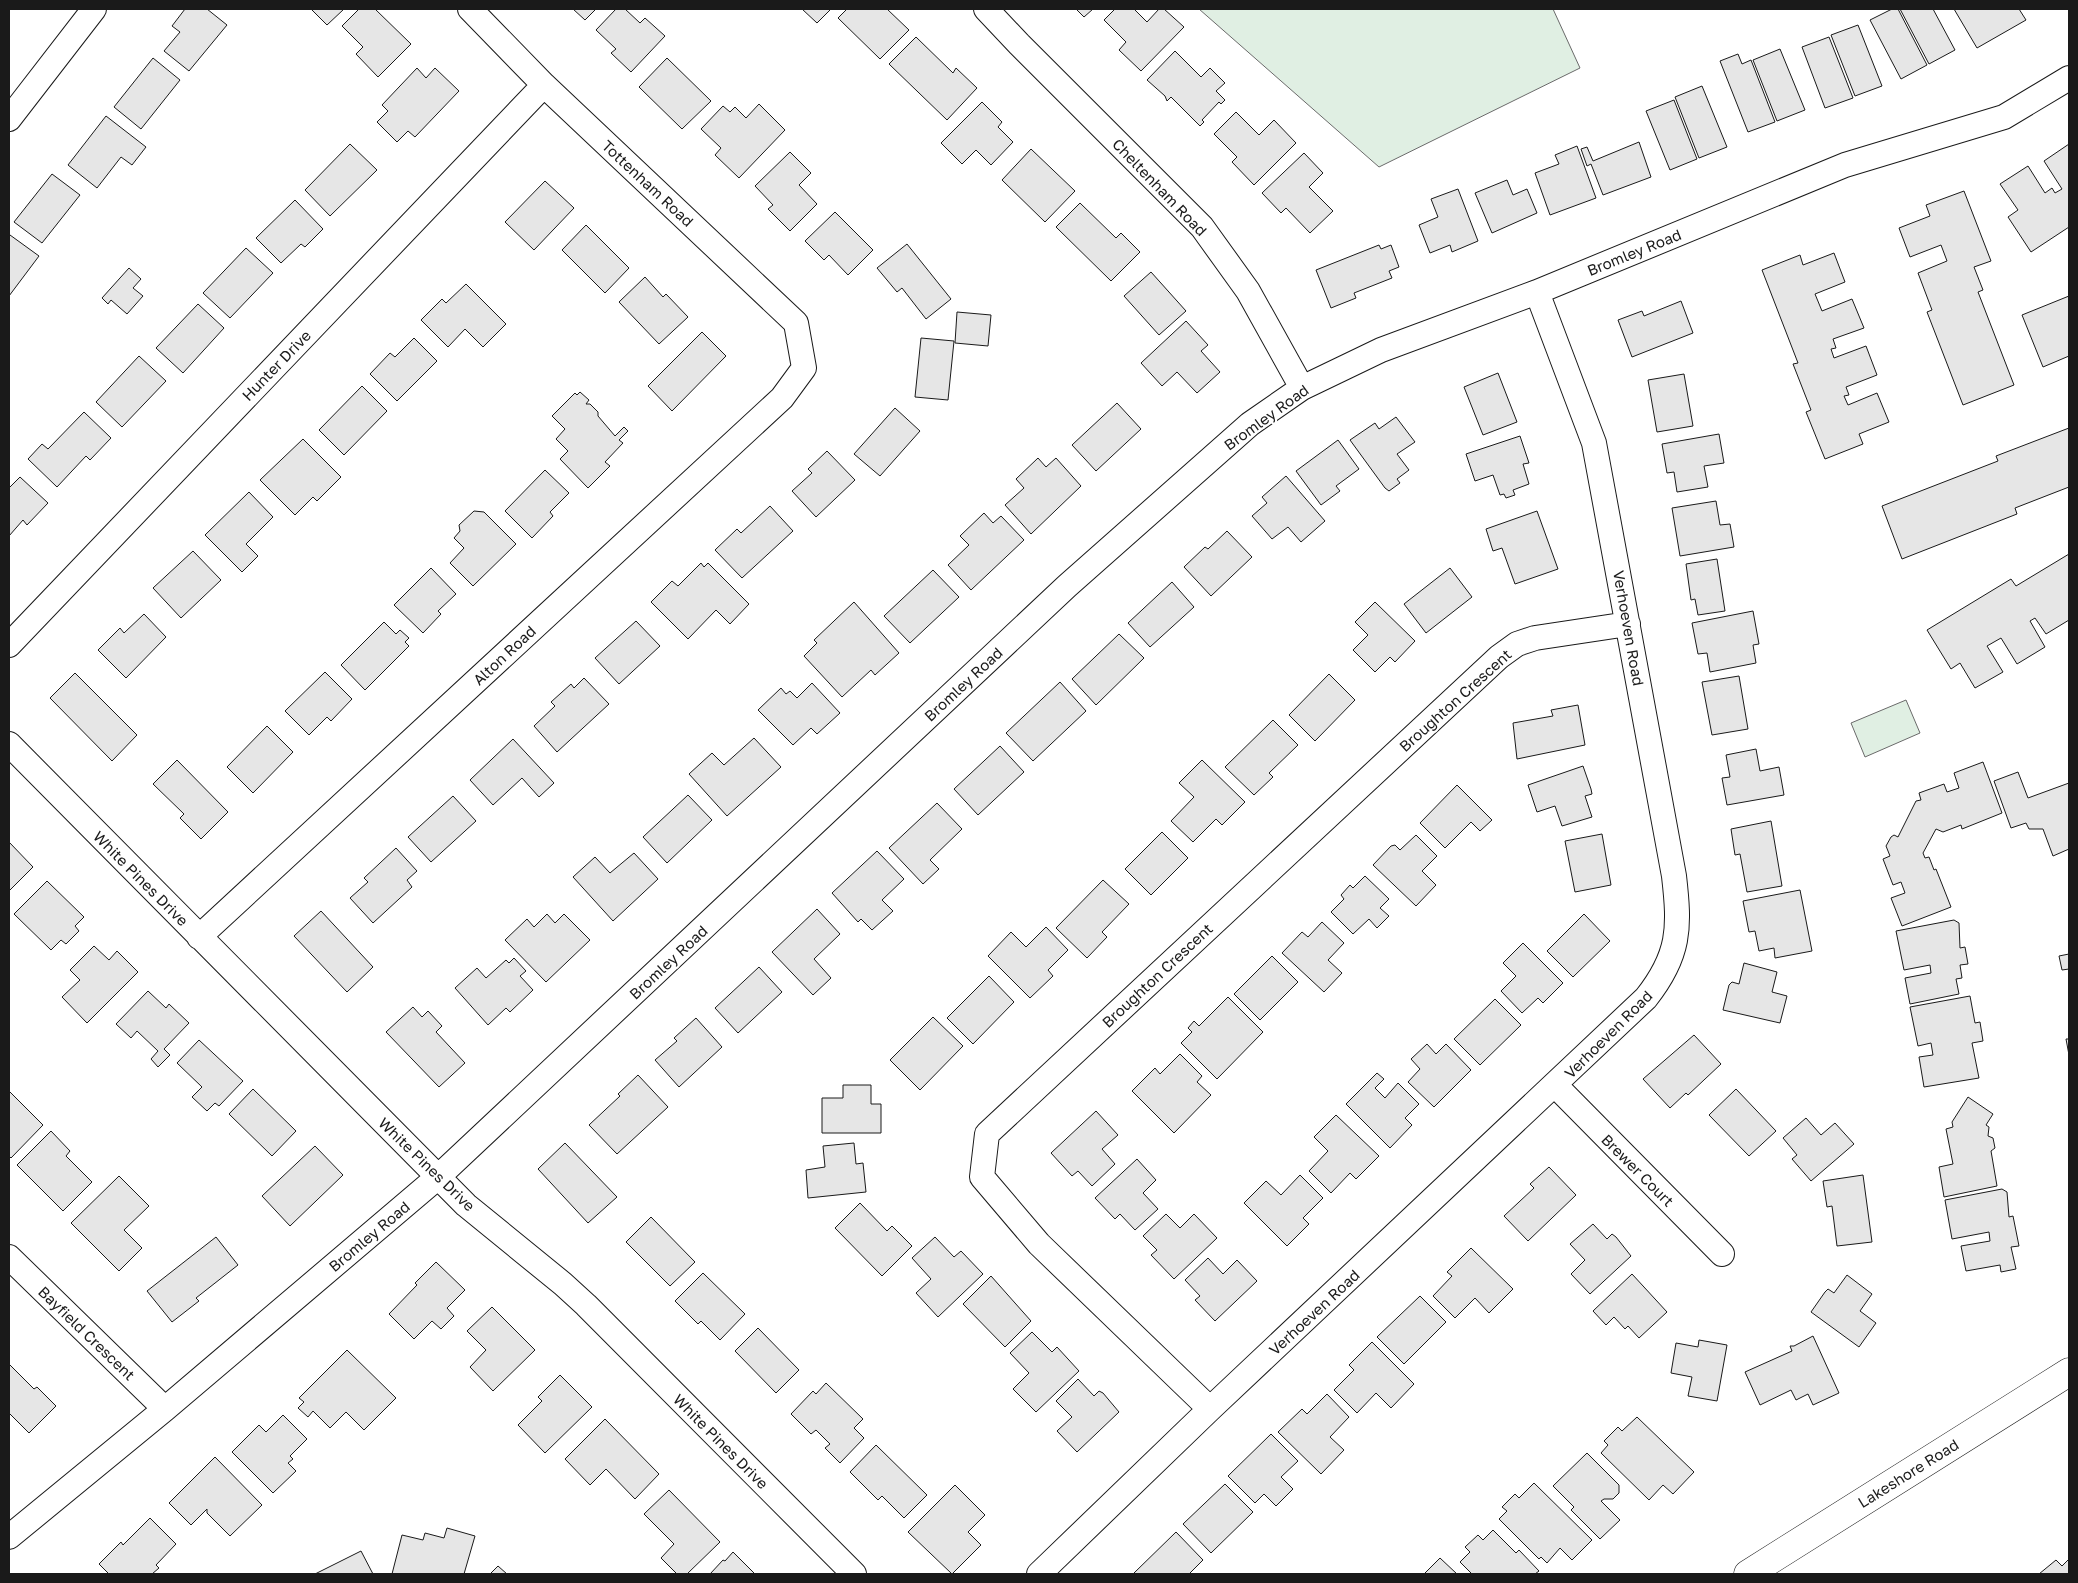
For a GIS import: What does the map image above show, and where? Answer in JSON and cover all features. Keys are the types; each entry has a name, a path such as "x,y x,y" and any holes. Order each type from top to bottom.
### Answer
{"main road":[{"name":"Lakeshore Road","path":"1748,1574 2069,1372"}],"street":[{"path":"9,119 94,9"},
{"name":"Tottenham Road","path":"470,9 544,85 796,323 804,368"},
{"name":"Cheltenham Road","path":"986,9 1202,227 1248,291 1302,388"},
{"name":"Bromley Road","path":"9,1537 165,1409 438,1177 1067,586 1250,424 1302,388 1381,350 1537,292 1845,166 2004,117 2069,78"},
{"name":"Hunter Drive","path":"9,646 544,85"},
{"name":"Verhoeven Road","path":"1038,1574 1646,998 1661,979 1669,961 1678,922 1674,876 1594,443 1537,292"},
{"name":"Alton Road","path":"199,937 782,398 804,368"},
{"name":"Broughton Crescent","path":"1210,1409 1039,1244 982,1177 987,1134 1499,657 1517,644 1534,638 1628,624"},
{"name":"White Pines Drive","path":"9,744 466,1205 564,1284 854,1574"},
{"name":"Brewer Court","path":"1555,1085 1722,1254"},
{"name":"Bayfield Crescent","path":"9,1257 165,1409"}],"green space":[{"path":"1199,9 1553,9 1580,68 1379,167"},
{"path":"1906,700 1920,733 1865,757 1851,723"}],"building":[{"path":"185,9 207,9 227,25 189,71 164,51 180,32 172,26"},
{"path":"311,9 344,9 327,25"},
{"path":"359,9 375,9 411,44 378,77 356,54 363,47 342,26"},
{"path":"573,9 596,9 585,20"},
{"path":"616,9 625,9 640,23 645,18 665,36 631,72 611,53 616,49 596,30"},
{"path":"802,9 831,9 817,23"},
{"path":"847,9 887,9 909,30 880,59 838,18"},
{"path":"1076,9 1093,9 1084,17"},
{"path":"1115,9 1134,9 1147,22 1159,9 1164,9 1184,27 1141,71 1119,50 1126,42 1104,20"},
{"path":"1892,9 1898,9 1927,65 1901,79 1870,20"},
{"path":"1900,9 1933,9 1955,50 1929,64"},
{"path":"1954,9 2019,9 2026,20 1977,48"},
{"path":"1858,25 1882,86 1855,96 1831,35"},
{"path":"916,37 953,73 956,68 977,88 947,120 889,64"},
{"path":"1829,37 1853,98 1825,108 1802,47"},
{"path":"1780,49 1805,110 1777,121 1753,60"},
{"path":"1175,51 1201,77 1210,68 1225,83 1216,91 1225,100 1221,104 1219,102 1202,120 1204,122 1200,126 1171,97 1167,101 1165,96 1147,80"},
{"path":"1738,54 1742,64 1751,60 1775,122 1748,132 1720,61"},
{"path":"153,58 180,80 141,129 114,107"},
{"path":"667,58 711,101 682,129 639,87"},
{"path":"417,68 426,78 435,68 459,91 415,137 408,131 397,142 377,122 388,111 382,105"},
{"path":"1702,86 1727,147 1699,158 1675,97"},
{"path":"1674,100 1697,159 1670,170 1646,111"},
{"path":"982,102 1002,122 998,127 1013,142 991,165 976,150 962,164 941,143"},
{"path":"759,104 785,130 739,178 715,155 721,148 701,129 723,106 730,112 735,107 746,118"},
{"path":"1236,112 1259,135 1274,120 1296,143 1254,185 1232,162 1237,157 1214,134"},
{"path":"106,116 146,147 132,165 121,157 97,188 68,165"},
{"path":"1639,142 1651,177 1603,195 1591,164 1587,166 1581,149 1587,147 1593,161"},
{"path":"350,144 377,170 330,216 305,190"},
{"path":"2069,144 2069,227 2031,252 2008,217 2018,210 2000,184 2028,166 2045,193 2052,188 2055,193 2062,189 2044,161"},
{"path":"1577,146 1596,198 1550,215 1535,173 1559,164 1555,155"},
{"path":"1031,149 1075,191 1045,222 1002,180"},
{"path":"790,152 811,173 799,185 817,204 790,231 768,209 773,205 755,186"},
{"path":"1304,153 1323,173 1309,187 1333,211 1310,233 1286,208 1281,213 1262,193"},
{"path":"52,174 80,195 42,243 14,222"},
{"path":"1507,180 1513,195 1527,189 1537,213 1492,233 1475,193"},
{"path":"545,181 574,208 534,250 505,222"},
{"path":"1458,189 1478,241 1452,252 1450,245 1430,253 1419,225 1438,217 1431,199"},
{"path":"1964,191 1991,261 1974,267 1983,290 1978,292 2014,385 1963,405 1927,312 1932,310 1918,273 1947,261 1941,245 1910,257 1899,228 1930,216 1926,205"},
{"path":"295,200 323,229 305,247 301,244 281,263 256,238"},
{"path":"1080,203 1116,238 1121,233 1140,252 1111,281 1056,227"},
{"path":"835,212 873,250 848,275 829,255 824,260 805,241"},
{"path":"586,225 629,268 605,293 562,250"},
{"path":"10,235 39,256 9,296 9,237"},
{"path":"907,244 951,299 926,319 902,288 897,292 877,268"},
{"path":"1379,245 1381,249 1391,245 1399,267 1389,271 1392,278 1354,293 1356,298 1331,308 1316,270"},
{"path":"246,248 273,273 230,318 203,293"},
{"path":"1834,253 1845,282 1815,294 1822,311 1852,299 1864,328 1833,339 1836,348 1831,349 1834,358 1866,346 1877,375 1846,387 1849,395 1844,396 1848,405 1877,393 1889,422 1859,434 1863,444 1825,459 1806,412 1811,410 1793,364 1798,363 1762,270 1800,255 1803,265"},
{"path":"129,268 141,279 133,288 143,296 127,314 111,300 108,304 102,298"},
{"path":"1151,272 1186,311 1159,335 1124,296"},
{"path":"645,277 663,297 666,294 688,317 659,344 619,302"},
{"path":"466,284 506,324 483,347 465,329 448,347 421,320 442,299 446,303"},
{"path":"2069,296 2069,356 2043,367 2022,315"},
{"path":"1681,301 1693,333 1632,357 1618,320 1642,311 1644,316"},
{"path":"198,304 224,328 183,373 156,348"},
{"path":"957,312 991,315 988,346 955,343"},
{"path":"1186,321 1208,345 1201,351 1220,372 1197,393 1177,372 1162,386 1141,363"},
{"path":"702,332 726,356 672,411 648,386"},
{"path":"414,338 437,361 397,401 370,374 390,353 395,357"},
{"path":"921,338 954,341 948,400 915,397"},
{"path":"139,356 166,381 122,427 96,402"},
{"path":"1498,373 1517,422 1483,435 1464,387"},
{"path":"1684,374 1693,426 1657,432 1648,380"},
{"path":"362,386 387,411 344,455 319,430"},
{"path":"580,392 589,400 586,404 590,404 598,412 598,416 615,436 624,427 628,431 619,440 623,443 605,462 610,466 588,488 560,459 568,451 556,439 565,429 552,416 575,393 577,395"},
{"path":"1117,403 1141,429 1096,471 1072,445"},
{"path":"895,408 920,431 880,476 854,454"},
{"path":"84,412 111,438 90,460 86,456 57,487 28,459 42,444 48,449"},
{"path":"1396,417 1415,442 1397,454 1409,470 1397,479 1400,483 1389,491 1350,440 1375,423 1379,429"},
{"path":"2069,428 2069,487 2015,508 2017,514 1902,559 1882,506 1998,461 1996,456"},
{"path":"1719,434 1724,463 1704,466 1708,487 1677,492 1674,472 1667,473 1662,444"},
{"path":"1520,436 1529,463 1523,464 1529,484 1513,490 1515,495 1506,498 1504,494 1500,495 1493,475 1475,481 1466,454"},
{"path":"303,439 341,477 317,501 313,497 295,515 260,480"},
{"path":"1338,440 1359,469 1336,486 1340,491 1321,505 1296,471"},
{"path":"827,451 855,480 816,517 792,491 812,473 808,469"},
{"path":"1038,458 1046,467 1056,458 1081,486 1031,534 1005,505 1024,488 1016,479"},
{"path":"545,470 569,493 550,512 553,516 532,538 505,511"},
{"path":"1286,476 1325,521 1301,542 1288,527 1272,539 1252,516 1267,503 1262,497"},
{"path":"20,477 48,503 27,525 23,520 9,536 9,488"},
{"path":"249,492 273,517 246,544 258,556 242,572 205,535"},
{"path":"1716,501 1720,525 1730,524 1734,547 1680,556 1672,508"},
{"path":"770,506 793,531 742,578 715,550 737,529 741,533"},
{"path":"474,511 484,512 516,544 473,586 450,563 464,548 454,538 460,531 459,525"},
{"path":"1537,511 1558,569 1515,584 1502,548 1493,551 1486,529"},
{"path":"984,513 993,523 1001,516 1024,540 971,590 948,565 969,545 960,536"},
{"path":"1227,531 1252,557 1211,596 1184,567 1205,547 1208,549"},
{"path":"193,551 221,580 181,618 153,588"},
{"path":"2069,554 2069,620 2046,634 2035,618 2030,621 2045,647 2017,664 2001,638 1987,646 2003,672 1975,688 1960,663 1951,669 1927,630 2011,579 2016,586"},
{"path":"1717,559 1725,611 1698,615 1695,599 1691,600 1686,564"},
{"path":"701,563 704,567 708,563 749,604 730,624 716,610 688,639 651,602 672,581 678,586"},
{"path":"431,568 456,594 438,611 441,614 423,633 394,605"},
{"path":"1450,568 1472,597 1426,633 1404,604"},
{"path":"933,570 959,597 910,643 884,616"},
{"path":"1172,582 1194,607 1150,647 1128,623"},
{"path":"854,602 899,653 875,675 871,670 842,697 804,656 817,643 814,640"},
{"path":"1375,602 1415,641 1395,662 1390,657 1375,672 1353,650 1368,635 1355,622"},
{"path":"1753,611 1759,644 1753,645 1756,663 1710,672 1707,653 1698,654 1692,623"},
{"path":"144,614 166,637 126,678 98,650 120,628 124,633"},
{"path":"636,621 660,646 619,684 595,658"},
{"path":"384,622 396,634 400,630 409,638 405,642 409,646 365,690 341,665"},
{"path":"1119,634 1144,658 1096,705 1072,679"},
{"path":"325,672 352,699 331,721 327,717 309,735 285,711"},
{"path":"75,673 137,735 112,761 50,698"},
{"path":"1329,674 1355,700 1315,741 1289,715"},
{"path":"1739,676 1748,729 1712,735 1702,682"},
{"path":"584,678 609,704 557,752 534,726 555,706 551,702 571,684 574,688"},
{"path":"1060,682 1086,711 1033,761 1006,733"},
{"path":"812,683 840,713 817,734 811,728 793,745 758,710 781,688 786,694 790,691 797,698"},
{"path":"1578,705 1585,745 1517,759 1513,723 1553,716 1551,710"},
{"path":"1273,720 1298,745 1269,773 1273,777 1254,795 1225,767"},
{"path":"267,726 293,752 253,793 227,767"},
{"path":"754,738 781,767 727,816 689,774 712,753 724,765"},
{"path":"513,739 554,783 539,797 522,778 493,805 470,780"},
{"path":"1000,746 1024,772 978,815 954,789"},
{"path":"1756,749 1760,771 1779,767 1784,795 1727,805 1722,778 1730,777 1726,755"},
{"path":"177,760 228,812 201,839 180,818 184,814 153,784"},
{"path":"1202,760 1245,802 1222,825 1216,819 1193,842 1171,821 1194,797 1179,783"},
{"path":"1983,762 2002,813 1962,829 1961,825 1943,832 1936,829 1923,853 1925,858 1929,857 1934,870 1936,869 1951,907 1902,926 1891,898 1905,893 1901,882 1893,885 1883,859 1890,856 1886,846 1891,837 1894,835 1898,837 1916,801 1921,800 1919,793 1944,784 1947,792 1959,788 1954,773"},
{"path":"1583,766 1592,794 1585,796 1592,817 1562,826 1555,806 1537,812 1528,785"},
{"path":"2018,772 2028,798 2069,783 2069,849 2053,856 2043,829 2029,829 2026,823 2011,828 1994,781"},
{"path":"1457,785 1492,820 1480,831 1471,822 1445,848 1420,823"},
{"path":"688,795 712,820 667,863 643,837"},
{"path":"453,796 476,821 431,862 408,837"},
{"path":"937,803 962,829 930,860 939,869 923,884 889,848"},
{"path":"1771,821 1782,886 1747,892 1740,854 1735,855 1731,829"},
{"path":"1162,832 1188,858 1151,895 1125,869"},
{"path":"1602,834 1611,885 1575,892 1565,841"},
{"path":"1416,835 1437,856 1422,871 1436,885 1416,906 1373,865 1391,846 1395,845 1400,850"},
{"path":"9,842 33,867 9,891"},
{"path":"396,848 417,871 407,880 412,887 373,923 350,898 368,882 364,878"},
{"path":"877,851 904,879 882,900 893,911 872,930 861,919 858,922 832,893"},
{"path":"634,853 658,879 613,921 573,877 595,857 610,873"},
{"path":"1365,876 1389,899 1380,908 1389,916 1377,928 1369,919 1353,934 1331,912 1344,899 1341,895 1350,885 1353,888"},
{"path":"1103,880 1129,904 1102,932 1107,937 1087,958 1056,928"},
{"path":"47,881 84,917 75,926 79,931 66,944 61,940 51,950 14,914"},
{"path":"1800,890 1812,951 1775,958 1774,948 1759,951 1755,931 1749,932 1743,901"},
{"path":"817,909 840,934 814,959 831,978 813,995 772,952"},
{"path":"321,911 373,967 347,992 294,936"},
{"path":"547,914 555,923 564,914 590,940 546,982 505,940 527,919 534,927"},
{"path":"1584,914 1610,941 1573,977 1547,951"},
{"path":"1954,920 1959,923 1960,948 1965,947 1968,964 1960,965 1962,978 1956,979 1959,994 1910,1004 1905,978 1931,973 1930,965 1904,970 1896,931"},
{"path":"1322,922 1344,943 1328,960 1342,973 1324,992 1282,953 1302,932 1308,937"},
{"path":"1046,927 1068,950 1048,970 1053,976 1030,998 988,956 1011,932 1026,947"},
{"path":"1523,943 1563,983 1543,1003 1538,998 1522,1013 1501,991 1516,976 1503,963"},
{"path":"94,946 109,960 117,951 138,972 87,1023 62,997 80,980 70,970"},
{"path":"2069,954 2069,969 2062,970 2059,956"},
{"path":"1272,956 1298,982 1260,1020 1234,994"},
{"path":"514,958 526,971 520,976 533,990 510,1012 506,1008 488,1025 455,988 477,968 486,978 506,960 509,963"},
{"path":"1744,963 1777,972 1772,992 1787,996 1780,1023 1723,1010 1729,985 1732,982 1739,984"},
{"path":"759,967 782,992 738,1033 715,1008"},
{"path":"989,976 1014,1002 973,1044 947,1018"},
{"path":"148,991 166,1008 169,1004 189,1023 164,1049 170,1055 158,1067 151,1059 158,1051 137,1031 131,1038 116,1024"},
{"path":"1970,996 1975,1023 1980,1022 1983,1041 1972,1043 1979,1078 1924,1087 1919,1057 1933,1055 1931,1043 1918,1046 1910,1007"},
{"path":"1228,997 1263,1032 1217,1079 1181,1043 1192,1032 1188,1028 1194,1021 1199,1026"},
{"path":"1495,999 1521,1025 1480,1065 1454,1039"},
{"path":"413,1007 422,1017 428,1011 442,1026 436,1032 465,1063 439,1087 386,1032"},
{"path":"933,1017 963,1046 920,1090 890,1060"},
{"path":"696,1018 722,1047 679,1087 655,1060 677,1041 674,1038"},
{"path":"1694,1035 1721,1064 1688,1095 1686,1093 1670,1108 1643,1079"},
{"path":"2066,1039 2069,1039 2069,1055"},
{"path":"199,1040 243,1081 219,1106 215,1103 207,1111 192,1097 202,1087 177,1063"},
{"path":"1427,1044 1436,1054 1446,1044 1471,1070 1434,1107 1408,1082 1420,1069 1411,1059"},
{"path":"1180,1054 1202,1076 1197,1082 1211,1095 1174,1133 1132,1091 1155,1068 1160,1074"},
{"path":"1377,1073 1384,1079 1375,1088 1385,1098 1398,1083 1419,1104 1405,1118 1412,1125 1390,1148 1346,1104"},
{"path":"638,1075 668,1107 617,1154 589,1125 620,1096 618,1094"},
{"path":"843,1085 871,1085 871,1104 881,1104 881,1133 822,1133 822,1098 843,1098"},
{"path":"253,1089 296,1131 272,1156 229,1114"},
{"path":"1736,1089 1776,1131 1749,1156 1709,1115"},
{"path":"9,1091 43,1125 11,1158 9,1156"},
{"path":"1968,1097 1993,1114 1986,1125 1989,1127 1988,1136 1993,1138 1995,1148 1991,1151 1997,1186 1944,1197 1939,1167 1953,1164 1946,1129 1953,1127 1952,1122"},
{"path":"1096,1111 1118,1135 1102,1149 1115,1164 1092,1186 1078,1171 1072,1176 1051,1153"},
{"path":"1336,1115 1379,1156 1356,1179 1350,1173 1331,1193 1309,1171 1328,1151 1314,1137"},
{"path":"1806,1118 1821,1135 1835,1123 1854,1144 1811,1181 1792,1159 1797,1155 1783,1138"},
{"path":"51,1131 70,1151 66,1156 92,1182 63,1211 17,1165"},
{"path":"565,1143 617,1197 588,1223 538,1169"},
{"path":"854,1143 856,1164 863,1163 866,1192 808,1198 806,1170 825,1167 823,1146"},
{"path":"315,1146 343,1175 290,1226 262,1196"},
{"path":"1137,1159 1156,1180 1143,1193 1158,1209 1135,1230 1120,1214 1115,1219 1095,1198"},
{"path":"1549,1167 1576,1195 1528,1241 1504,1216 1534,1188 1530,1184"},
{"path":"1300,1175 1323,1198 1303,1218 1309,1224 1287,1246 1244,1203 1266,1181 1281,1195"},
{"path":"1863,1175 1872,1242 1837,1246 1832,1206 1827,1207 1823,1181"},
{"path":"119,1176 149,1206 124,1230 142,1248 119,1271 71,1223"},
{"path":"2002,1189 2007,1192 2009,1217 2013,1216 2019,1246 2011,1247 2016,1269 2001,1272 2000,1265 1966,1271 1961,1246 1990,1241 1989,1232 1952,1239 1945,1200"},
{"path":"860,1203 887,1231 892,1226 912,1246 882,1276 835,1228"},
{"path":"1166,1214 1180,1228 1194,1214 1217,1238 1174,1279 1151,1255 1157,1250 1143,1236"},
{"path":"651,1217 695,1262 670,1286 626,1242"},
{"path":"1593,1224 1607,1239 1612,1234 1616,1237 1631,1256 1590,1294 1571,1274 1585,1260 1570,1244"},
{"path":"216,1237 238,1265 196,1298 199,1301 172,1322 147,1291"},
{"path":"935,1237 954,1257 961,1251 983,1274 938,1317 916,1293 931,1279 912,1258"},
{"path":"1471,1248 1513,1289 1489,1313 1475,1298 1455,1318 1433,1296 1452,1276 1447,1272"},
{"path":"1208,1258 1223,1274 1237,1260 1257,1281 1215,1321 1195,1300 1200,1296 1185,1280"},
{"path":"436,1262 465,1290 447,1308 454,1316 441,1329 432,1321 414,1339 389,1314"},
{"path":"703,1273 745,1314 720,1340 701,1321 698,1324 675,1301"},
{"path":"1632,1274 1667,1312 1639,1338 1628,1326 1625,1329 1614,1317 1606,1325 1593,1311"},
{"path":"1847,1275 1872,1294 1860,1311 1876,1323 1859,1347 1811,1312 1825,1292 1828,1289 1834,1293"},
{"path":"991,1276 1031,1321 1005,1347 963,1304"},
{"path":"1420,1296 1446,1322 1404,1364 1377,1337"},
{"path":"492,1307 535,1350 493,1391 470,1367 486,1350 467,1331"},
{"path":"758,1328 799,1370 776,1393 735,1351"},
{"path":"1032,1332 1052,1352 1057,1347 1079,1371 1036,1412 1013,1389 1029,1373 1010,1353"},
{"path":"1813,1336 1839,1393 1813,1405 1808,1394 1796,1400 1791,1390 1760,1405 1745,1372 1792,1351 1790,1346 1794,1346"},
{"path":"1699,1340 1727,1345 1717,1401 1688,1396 1692,1377 1671,1373 1676,1343 1698,1347"},
{"path":"1372,1342 1414,1384 1391,1408 1376,1393 1357,1413 1334,1390 1354,1370 1349,1365"},
{"path":"347,1350 396,1398 364,1430 346,1412 330,1428 313,1411 308,1417 298,1408 304,1402 299,1398"},
{"path":"9,1364 34,1389 37,1387 56,1406 29,1433 9,1413"},
{"path":"560,1375 592,1407 545,1453 518,1425 542,1401 538,1397"},
{"path":"1078,1379 1094,1396 1099,1391 1103,1393 1119,1412 1077,1452 1057,1431 1072,1417 1056,1401"},
{"path":"826,1383 863,1419 854,1428 864,1438 840,1463 825,1448 830,1444 816,1430 811,1434 791,1414 813,1391 816,1394"},
{"path":"1327,1394 1349,1417 1330,1437 1344,1450 1321,1474 1278,1432 1302,1409 1307,1414"},
{"path":"283,1415 307,1439 290,1456 293,1459 288,1463 296,1471 273,1493 232,1452 259,1425 266,1432"},
{"path":"1637,1417 1694,1472 1673,1494 1663,1485 1649,1500 1601,1453 1608,1445 1604,1441 1618,1427 1622,1431"},
{"path":"605,1419 659,1474 635,1499 606,1469 590,1485 565,1459"},
{"path":"1271,1434 1298,1461 1281,1477 1293,1489 1276,1506 1264,1494 1255,1503 1228,1476"},
{"path":"876,1445 927,1495 904,1518 882,1496 878,1500 850,1472"},
{"path":"1587,1453 1619,1485 1619,1493 1613,1499 1601,1501 1620,1520 1600,1539 1571,1510 1574,1507 1553,1486"},
{"path":"215,1457 262,1505 230,1536 207,1513 207,1509 191,1525 169,1503"},
{"path":"1534,1483 1592,1540 1572,1560 1560,1548 1547,1563 1541,1557 1539,1559 1499,1519 1507,1511 1502,1507 1515,1494 1519,1498"},
{"path":"1225,1484 1253,1512 1211,1553 1183,1524"},
{"path":"955,1485 985,1515 968,1532 981,1545 952,1574 908,1532"},
{"path":"669,1490 720,1542 687,1574 677,1574 661,1558 674,1544 644,1514"},
{"path":"150,1518 176,1544 156,1565 159,1568 152,1574 109,1574 99,1564 121,1542 123,1545"},
{"path":"447,1528 475,1536 464,1574 392,1574 402,1535 423,1540 425,1533 444,1538"},
{"path":"1493,1530 1516,1553 1519,1550 1539,1571 1535,1574 1472,1574 1460,1562 1470,1552 1465,1547 1478,1535 1483,1540"},
{"path":"1176,1532 1203,1560 1189,1574 1134,1573"},
{"path":"361,1551 373,1574 315,1574"},
{"path":"733,1552 755,1574 710,1574 723,1560 725,1561"},
{"path":"1440,1558 1457,1574 1424,1574"},
{"path":"2069,1559 2069,1574 2039,1574 2056,1560 2062,1566"},
{"path":"498,1566 507,1574 490,1574"}]}
